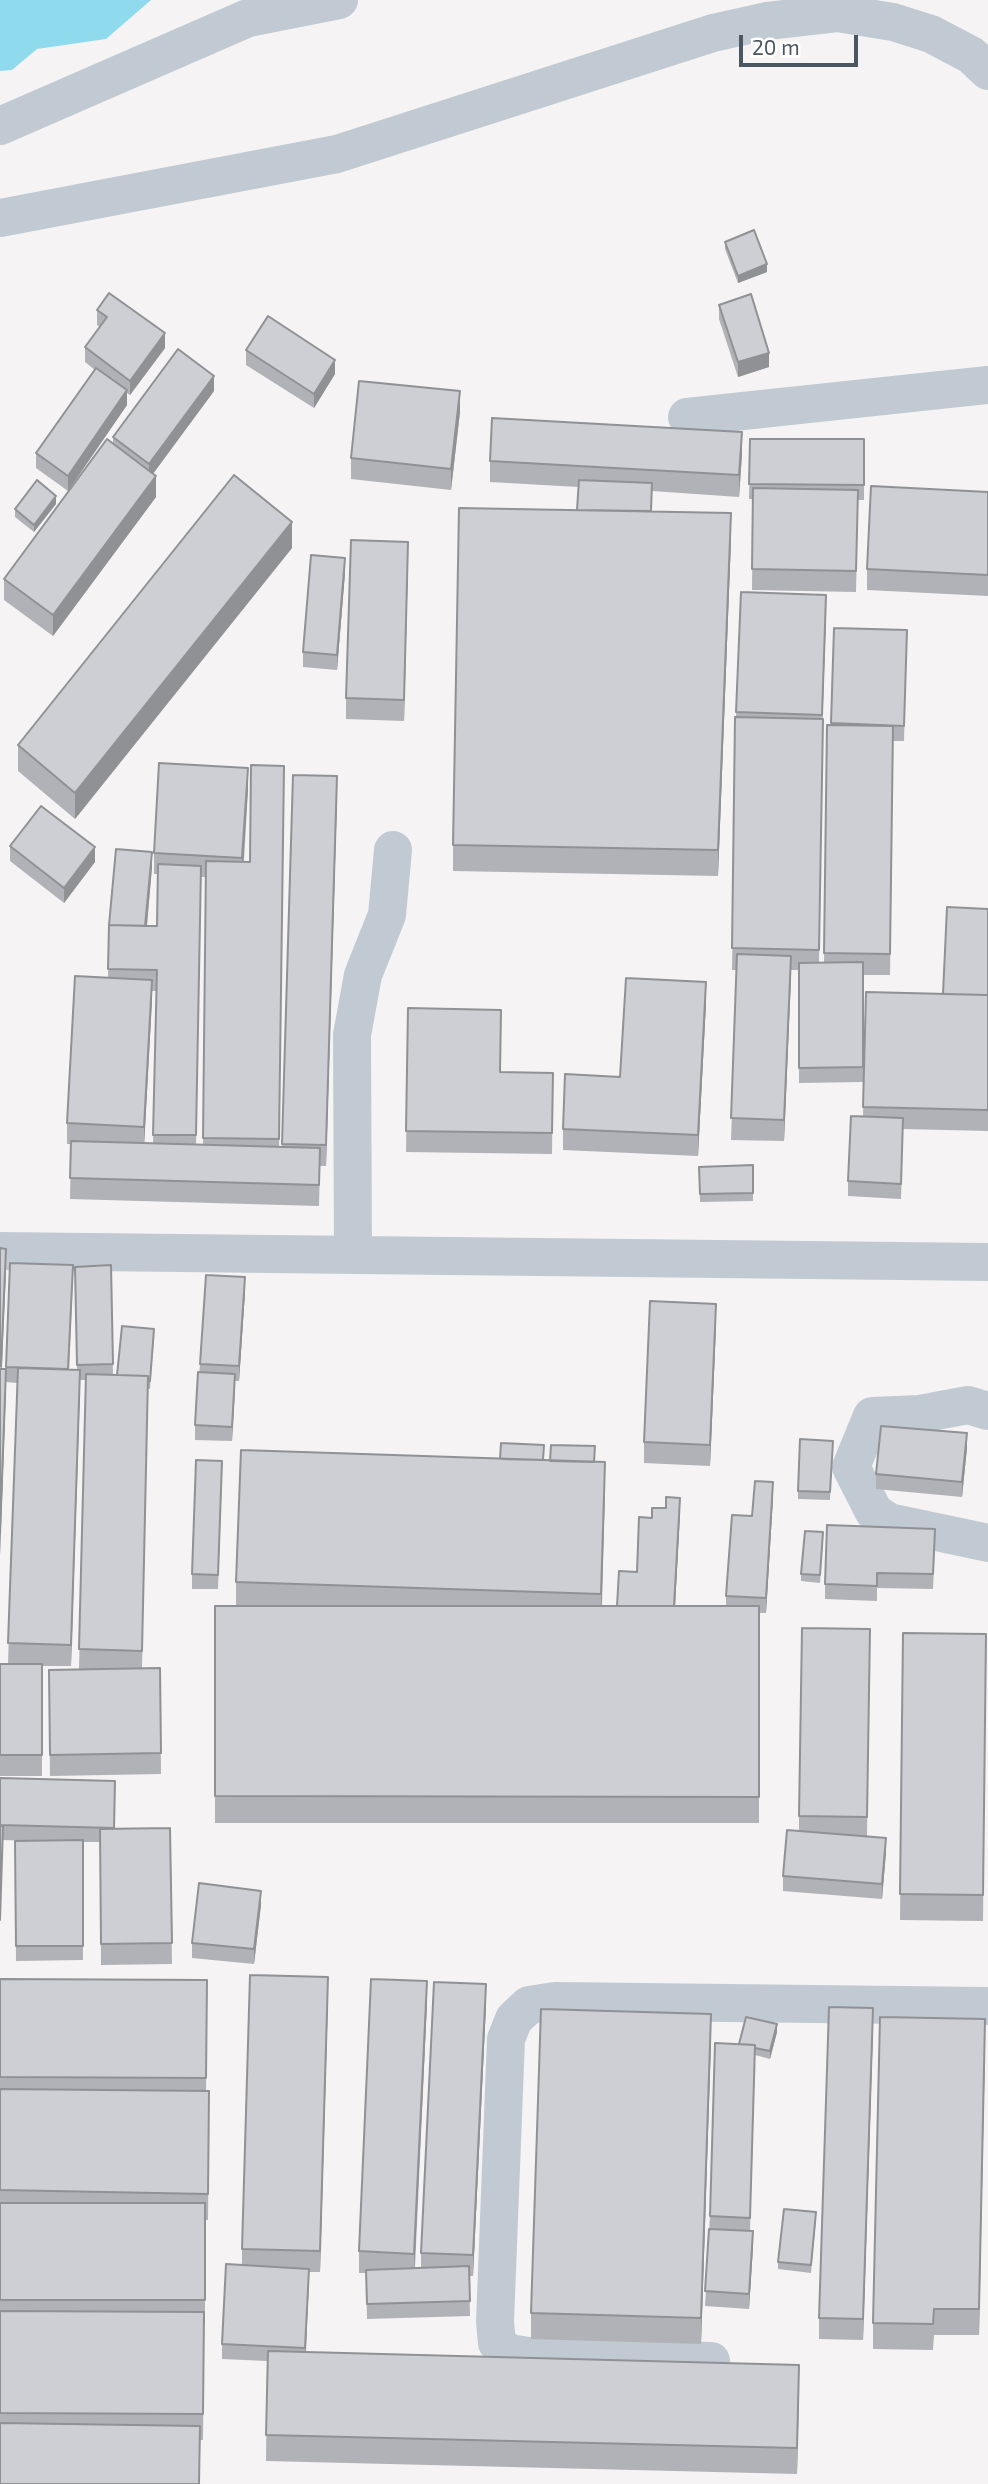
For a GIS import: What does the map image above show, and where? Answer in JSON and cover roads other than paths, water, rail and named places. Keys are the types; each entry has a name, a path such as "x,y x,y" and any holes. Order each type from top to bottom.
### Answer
{"street":[{"path":"0,126 248,18 340,0"},
{"path":"0,218 337,154 713,33 767,22 837,13 893,22 931,34 971,55 988,71"},
{"path":"687,417 988,385"},
{"path":"353,1254 352,1035 363,975 387,915 393,850"},
{"path":"0,1251 988,1262"},
{"path":"988,1411 968,1405 920,1414 872,1416 851,1467 874,1512 889,1522 988,1543"},
{"path":"711,2361 535,2357 509,2353 497,2343 495,2322 506,2039 514,2019 529,2005 555,2001 988,2006"}],"water":[{"path":"0,0 151,0 106,39 37,49 12,70 0,71"}]}
